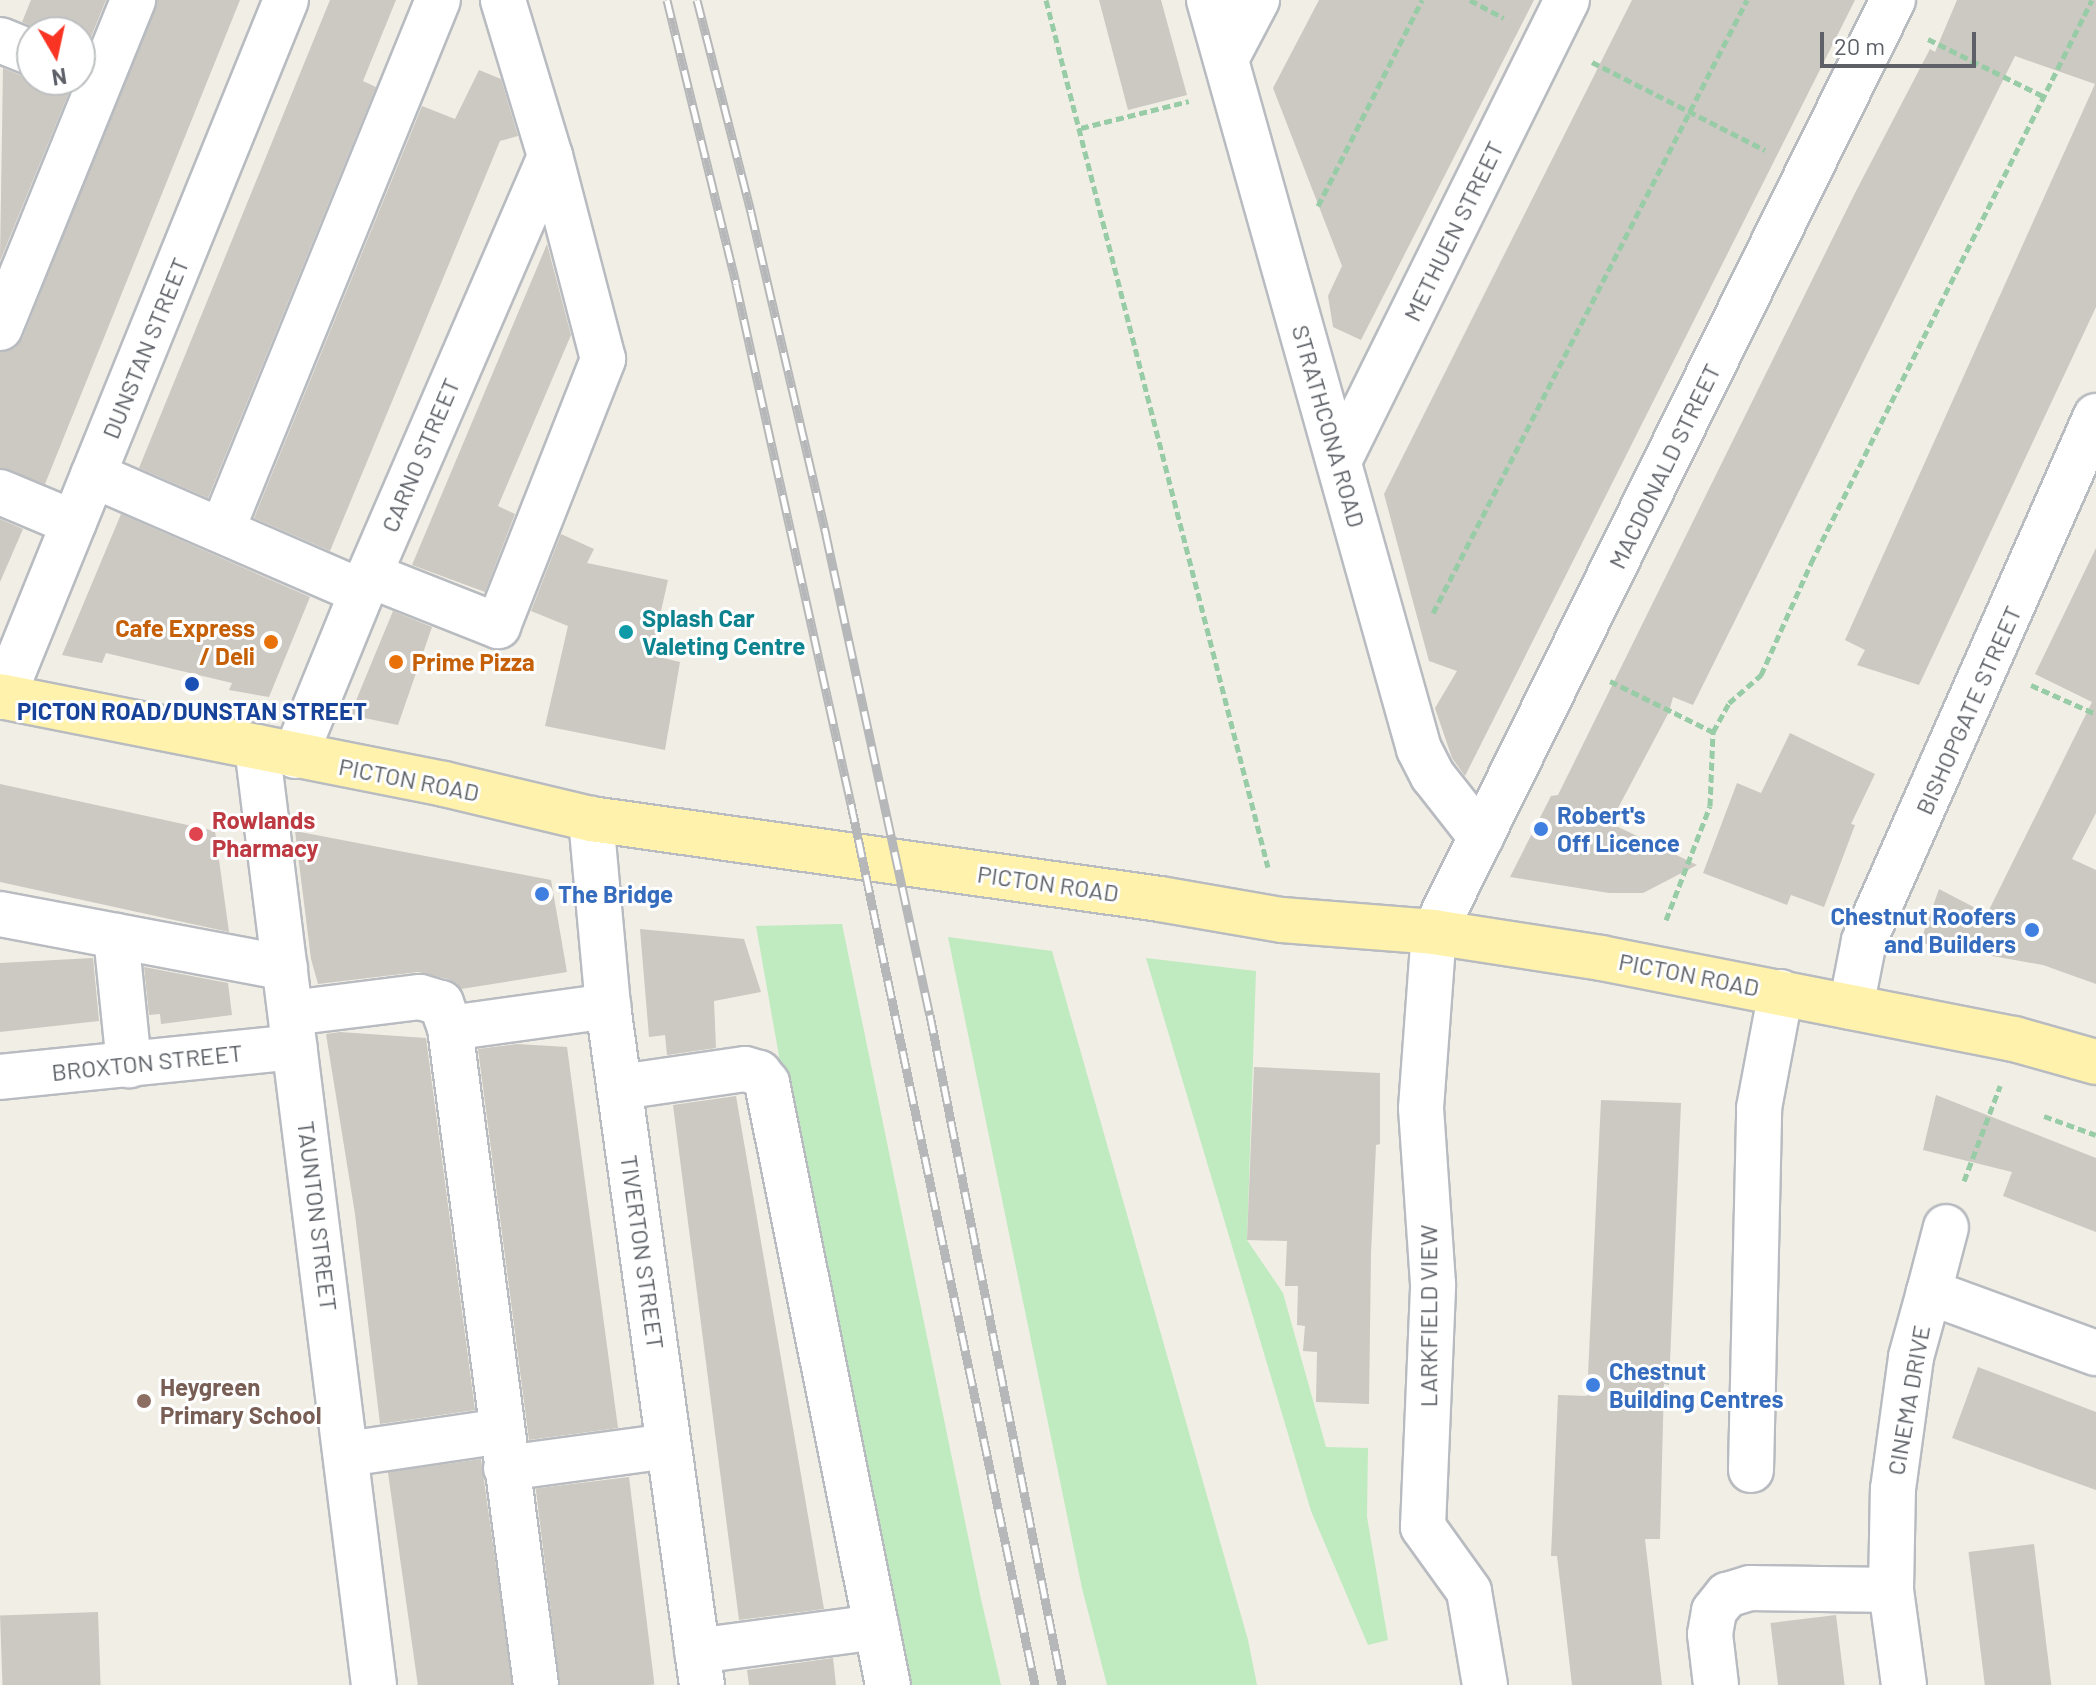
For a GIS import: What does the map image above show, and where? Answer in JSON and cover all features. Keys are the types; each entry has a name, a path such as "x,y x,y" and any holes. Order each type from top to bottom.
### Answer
{"main road":[{"name":"PICTON ROAD","path":"1,696 444,784 591,819 1160,899 1282,920 1434,932 1648,966 2014,1039 2096,1062"}],"street":[{"path":"96,65 133,0"},
{"name":"DUNSTAN STREET","path":"1,696 286,0"},
{"path":"222,530 438,0"},
{"path":"93,475 222,530 366,583 498,626 603,359 550,156 503,0"},
{"name":"STRATHCONA ROAD","path":"1209,0 1419,749 1433,776 1481,837"},
{"path":"1230,74 1257,0"},
{"name":"METHUEN STREET","path":"1339,461 1567,0"},
{"name":"MACDONALD STREET","path":"1434,932 1889,9"},
{"path":"0,328 83,96"},
{"name":"CARNO STREET","path":"276,752 366,583 550,156"},
{"name":"BISHOPGATE STREET","path":"1851,1007 1864,941 1989,666 2096,416"},
{"path":"0,492 74,523"},
{"name":"TAUNTON STREET","path":"276,752 285,968 374,1685"},
{"name":"TIVERTON STREET","path":"591,819 608,1006 699,1668"},
{"path":"0,914 285,968"},
{"name":"LARKFIELD VIEW","path":"1434,932 1421,1108 1433,1284 1423,1527 1469,1591 1485,1685"},
{"path":"116,936 129,1065"},
{"path":"1751,1470 1759,1108 1781,992"},
{"name":"BROXTON STREET","path":"0,1077 129,1065 292,1030 420,997 441,1003 450,1028"},
{"path":"536,1685 450,1028 608,1006"},
{"path":"621,1087 745,1069 759,1073 767,1083 888,1685"},
{"path":"1929,1292 1946,1227"},
{"name":"CINEMA DRIVE","path":"1904,1685 1891,1590 1893,1489 1911,1357 1929,1292 2096,1353"},
{"path":"347,1454 669,1446"},
{"path":"1716,1685 1710,1634 1714,1611 1727,1595 1750,1588 1891,1590"},
{"path":"699,1668 876,1627"}],"path":[{"path":"1046,0 1282,920"},
{"path":"1285,271 1422,0"},
{"path":"1470,0 1809,172"},
{"path":"1400,678 1747,0"},
{"path":"1648,966 1710,806 1713,732 1729,703 1761,675 1811,563 2092,0"},
{"path":"1889,9 2045,97"},
{"path":"1081,128 1230,74"},
{"path":"1569,661 1713,732"},
{"path":"1989,666 2096,714"},
{"path":"1946,1227 2014,1039"},
{"path":"2044,1116 2096,1135"}],"green space":[{"path":"842,924 1001,1685 902,1685 780,1091 779,1056 756,926"},
{"path":"948,937 1052,951 1248,1640 1257,1685 1107,1685 1082,1588"},
{"path":"1146,958 1256,971 1247,1240 1283,1293 1326,1447 1368,1448 1367,1517 1388,1640 1368,1645 1311,1511"}],"building":[{"path":"31,0 106,0 96,25 96,16 24,16"},
{"path":"157,0 240,0 45,484 0,468 0,352 15,348 23,337"},
{"path":"330,0 396,0 363,81 376,87 208,498 139,468"},
{"path":"1099,0 1161,0 1187,95 1128,110"},
{"path":"1319,0 1534,0 1361,340 1333,327 1328,296 1342,266 1273,88"},
{"path":"1632,0 1855,0 1465,776 1452,758 1435,708 1457,671 1429,661 1384,494"},
{"path":"1957,0 2096,0 2096,307 1919,685 1857,665 1865,650 1845,640 2095,84 2015,56 1693,705 1673,697 1669,712 1610,823 1697,865 1643,893 1609,893 1510,877 1551,796 1558,795 1855,193 1930,49 1935,52"},
{"path":"3,68 16,73 16,96 67,96 0,261"},
{"path":"479,70 501,79 518,136 500,141 330,551 254,518 422,106 455,119"},
{"path":"547,244 571,335 498,506 515,514 485,592 412,565"},
{"path":"121,514 310,597 269,697 229,690 232,683 106,653 102,663 62,655"},
{"path":"0,519 23,529 0,582"},
{"name":"Splash Car Valeting Centre","path":"561,534 594,549 587,563 668,580 651,655 680,662 665,750 545,726 568,626 531,611"},
{"path":"2096,548 2096,813 2072,859 2096,870 2096,984 2043,965 1920,943 1939,889 1987,914 2092,702 2035,674"},
{"name":"Prime Pizza","path":"393,611 432,627 398,725 350,715"},
{"path":"1790,733 1875,774 1851,824 1855,825 1824,907 1791,895 1787,905 1703,873 1737,783 1761,793"},
{"path":"0,784 215,831 229,932 0,882"},
{"path":"295,831 551,880 567,972 461,989 448,979 418,972 318,984 311,959"},
{"path":"640,929 744,939 761,992 714,1001 716,1048 667,1055 665,1035 649,1037"},
{"path":"93,958 99,1021 0,1032 0,963"},
{"path":"144,967 228,983 232,1015 161,1024 160,1014 149,1015"},
{"path":"340,1032 426,1038 475,1410 380,1424 355,1214 326,1034"},
{"path":"517,1044 567,1047 618,1428 529,1440 478,1049"},
{"path":"1254,1067 1380,1073 1380,1144 1376,1145 1371,1253 1369,1404 1316,1402 1317,1352 1303,1351 1305,1326 1297,1325 1298,1286 1285,1286 1287,1241 1247,1240"},
{"path":"1936,1095 2096,1158 2096,1232 2003,1196 2012,1172 1923,1150"},
{"path":"736,1096 824,1609 739,1620 673,1105"},
{"path":"1601,1100 1681,1103 1669,1385 1664,1384 1660,1539 1645,1539 1662,1685 1572,1685 1557,1556 1551,1556 1558,1395 1587,1396"},
{"path":"1978,1367 2096,1412 2096,1490 1952,1438"},
{"path":"481,1459 513,1685 418,1685 388,1472"},
{"path":"629,1477 654,1684 560,1685 536,1488"},
{"path":"2034,1544 2051,1685 1985,1685 1968,1552"},
{"path":"98,1612 101,1685 2,1685 0,1615"},
{"path":"1836,1615 1845,1685 1778,1685 1770,1623"},
{"path":"833,1658 836,1685 749,1685 747,1670"}],"railway":[{"path":"667,0 736,284 851,804 1035,1685"},
{"path":"697,0 751,212 826,535 930,1015 1062,1685"}],"place":[{"name":"Splash Car Valeting Centre","path":"626,632"},
{"name":"Cafe Express / Deli","path":"271,642"},
{"name":"Prime Pizza","path":"396,662"},
{"name":"PICTON ROAD/DUNSTAN STREET","path":"192,684"},
{"name":"Robert's Off Licence","path":"1541,829"},
{"name":"Rowlands Pharmacy","path":"196,834"},
{"name":"The Bridge","path":"542,894"},
{"name":"Chestnut Roofers and Builders","path":"2032,930"},
{"name":"Chestnut Building Centres","path":"1593,1385"},
{"name":"Heygreen Primary School","path":"144,1401"}]}
